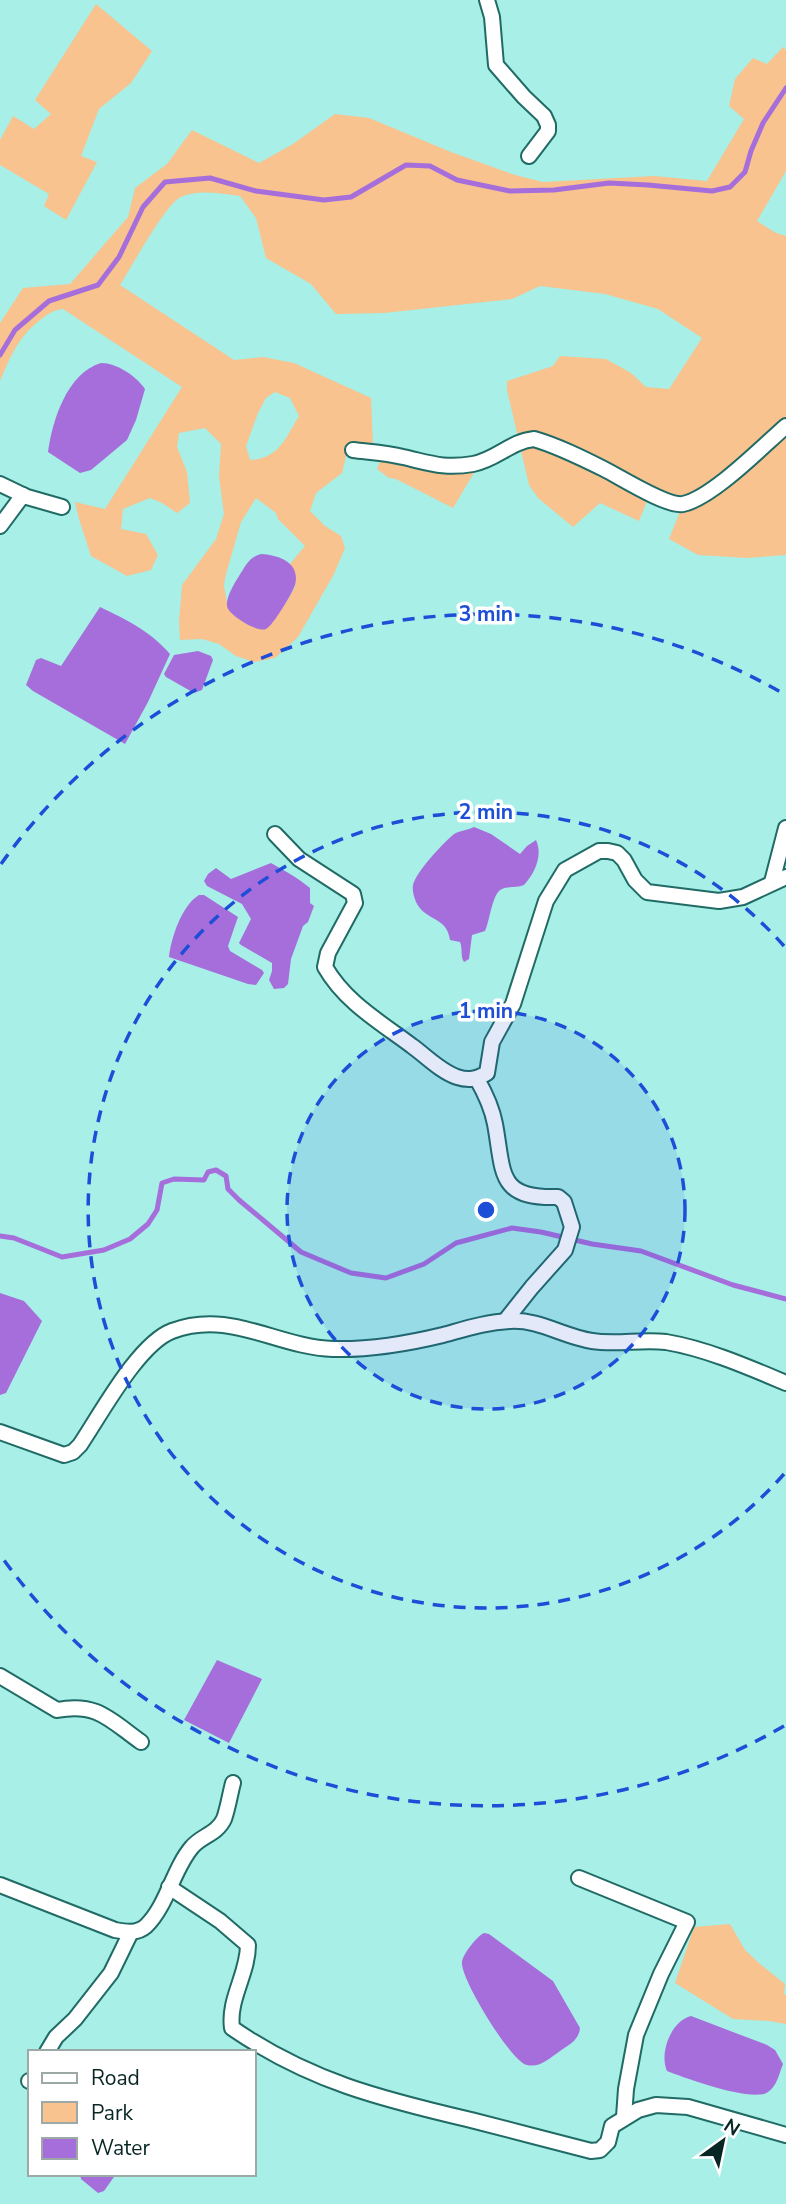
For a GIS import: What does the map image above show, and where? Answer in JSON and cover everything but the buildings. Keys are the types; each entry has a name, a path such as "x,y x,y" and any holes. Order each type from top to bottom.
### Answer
{"street":[{"path":"487,0 492,17 496,65 544,116 548,125 548,131 529,156"},
{"path":"353,450 403,457 439,466 476,464 523,440 534,439 601,468 666,501 682,504 711,491 786,426"},
{"path":"0,484 23,495 62,506"},
{"path":"0,526 23,495"},
{"path":"275,834 299,859 353,894 355,903 328,953 325,967 334,983 366,1013 445,1071 457,1077 477,1079 487,1073 492,1042 513,1004 546,901 565,870 599,851 608,850 617,853 624,860 635,880 648,892 719,901 743,897 779,879 786,828"},
{"path":"477,1079 486,1094 495,1121 506,1180 526,1195 540,1198 558,1197 564,1202 572,1227 565,1250 505,1321"},
{"path":"0,1432 64,1455 73,1452 141,1354 169,1332 190,1325 233,1325 285,1340 331,1349 386,1347 505,1321 532,1323 590,1341 665,1342 746,1367 786,1383"},
{"path":"0,1676 57,1710 77,1706 98,1712 141,1742"},
{"path":"0,1885 115,1930 131,1932 145,1927 184,1857 194,1844 216,1831 223,1820 233,1783"},
{"path":"579,1878 687,1922 661,1974 636,2035 624,2117"},
{"path":"169,1887 220,1921 248,1945 248,1960 234,1997 232,2028 286,2062 328,2080 383,2099 591,2151 600,2151 608,2142 612,2126 624,2117 656,2105 688,2107 786,2135"},
{"path":"48,2050 56,2037 111,1973 131,1932"}],"green space":[{"path":"96,4 152,51 131,83 99,109 81,156 97,162 66,220 44,206 49,194 0,165 0,140 13,116 34,129 51,114 35,100"},
{"path":"783,47 786,50 786,171 757,221 786,236 786,555 747,558 698,555 669,539 679,514 678,497 652,489 639,521 600,503 573,527 538,498 529,485 507,381 553,366 560,356 606,359 631,373 646,387 669,389 702,338 658,309 605,294 540,286 512,299 384,313 336,314 311,284 266,258 256,218 240,196 203,193 181,197 175,202 158,223 120,285 234,360 263,357 294,363 371,398 373,445 357,442 348,448 342,473 316,493 310,511 325,526 341,536 345,548 334,574 298,637 275,658 254,662 236,656 219,644 202,639 180,640 182,585 216,539 224,514 219,477 221,444 205,428 179,433 177,447 187,472 190,503 177,513 150,498 123,509 121,529 146,534 158,555 151,570 127,576 91,556 75,502 105,509 182,387 63,309 47,315 25,334 15,348 0,381 0,323 23,288 70,284 128,217 135,188 167,164 192,130 259,163 293,144 335,114 369,118 451,152 543,182 654,176 707,181 744,119 729,106 735,79 753,58 767,64","holes":["275,392 290,398 299,416 275,451 260,459 250,460 246,446 258,413 266,398","256,498 276,513 278,519 305,546 290,564 295,586 266,629 228,609 224,585 241,522"]},
{"path":"381,458 475,471 453,508 389,478 377,469"},
{"path":"730,1924 745,1950 785,1984 786,2024 733,2019 675,1983 694,1927"}],"water":[{"path":"101,363 126,371 145,389 127,440 91,470 80,473 48,452 50,440 53,426 70,387 89,368"},
{"path":"261,554 287,561 296,577 295,585 282,608 269,627 262,630 238,618 227,606 231,591 245,566 253,557"},
{"path":"100,607 146,632 170,654 125,744 26,685 36,660 41,658 61,666"},
{"path":"198,651 211,656 213,660 202,690 194,693 164,674 174,655"},
{"path":"474,827 491,834 520,854 536,840 539,852 532,875 524,885 504,888 499,892 485,931 472,935 469,959 464,962 460,942 450,940 445,927 420,908 413,894 413,887 419,873 443,844 454,834"},
{"path":"271,863 310,888 310,903 314,906 308,922 303,926 291,959 288,984 284,988 274,989 269,980 272,963 239,943 251,919 242,904 207,886 204,881 216,868 231,879"},
{"path":"199,895 204,895 238,917 228,946 230,951 262,970 264,973 256,985 169,957 178,923 187,906"},
{"path":"0,1293 24,1301 42,1321 6,1393 0,1395"},
{"path":"217,1660 262,1679 229,1743 184,1720"},
{"path":"484,1933 553,1981 580,2028 573,2042 541,2064 527,2065 510,2050 477,2001 469,1984 462,1962 474,1941"},
{"path":"691,2016 775,2050 783,2064 774,2086 760,2095 748,2094 703,2084 667,2071 665,2056 668,2039 678,2024"},
{"path":"80,2176 115,2176 104,2191 98,2193"}],"waterway":[{"path":"0,355 15,330 49,301 98,285 119,257 143,207 165,182 210,178 256,191 324,200 351,197 406,165 430,166 457,180 510,191 554,190 609,183 712,191 730,187 745,172 763,123 786,88"},
{"path":"0,1236 14,1238 62,1257 104,1250 130,1239 148,1224 157,1210 162,1183 174,1179 204,1180 208,1172 216,1170 226,1176 228,1189 239,1200 301,1252 351,1273 386,1278 424,1264 456,1243 512,1228 641,1251 733,1285 786,1299"}]}
